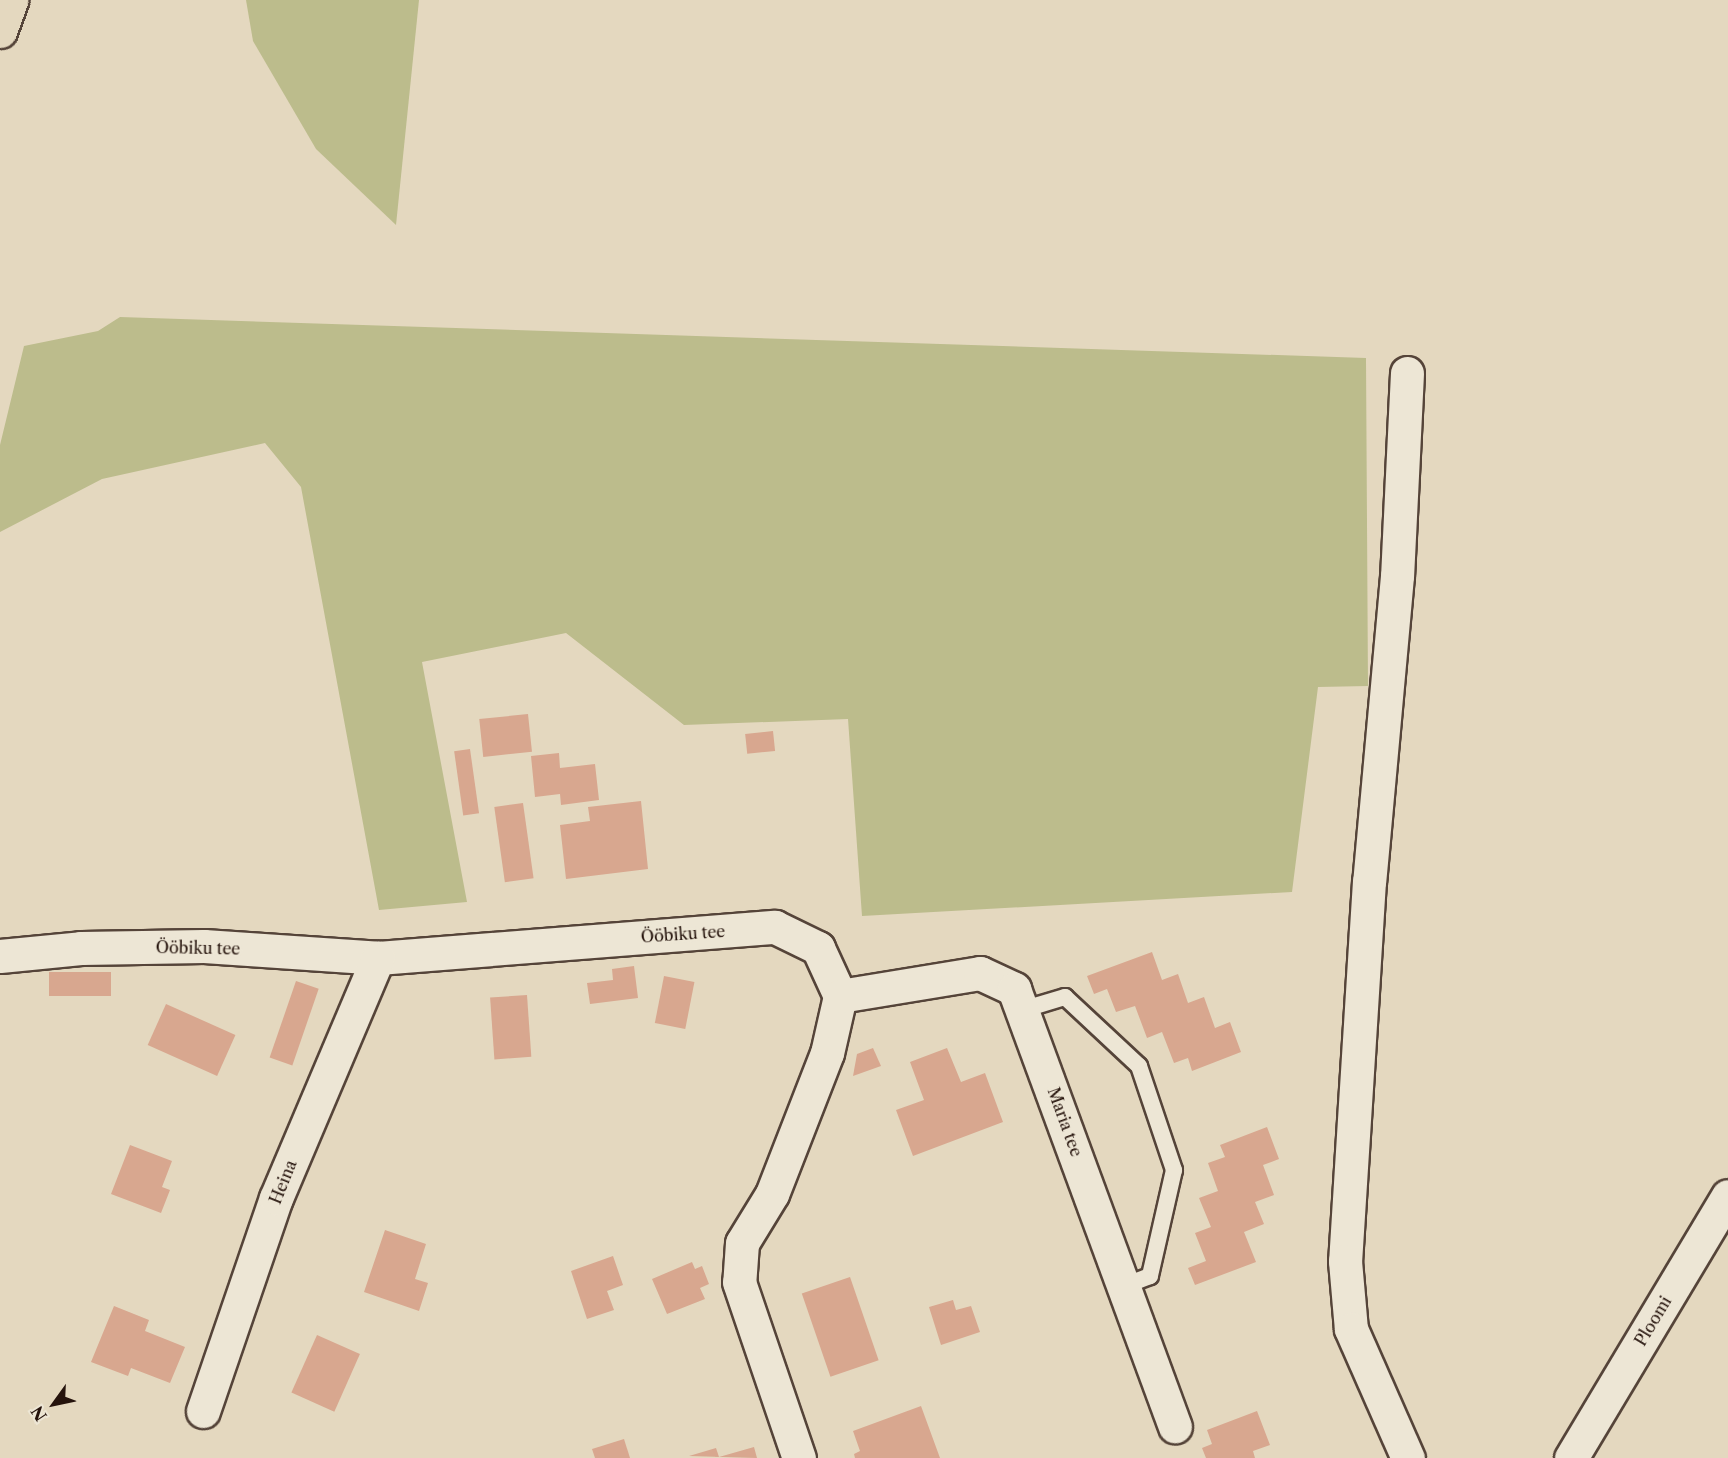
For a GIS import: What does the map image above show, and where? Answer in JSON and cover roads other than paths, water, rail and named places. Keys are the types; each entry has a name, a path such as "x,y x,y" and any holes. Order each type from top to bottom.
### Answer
{"highway":[{"path":"0,31 11,0"}],"street":[{"path":"1407,373 1398,576 1369,881 1345,1261 1352,1329 1407,1458"},
{"name":"Ööbiku tee","path":"0,956 81,948 204,946 378,958 775,927 818,948 840,996"},
{"name":"Heina","path":"203,1411 276,1198 378,958"},
{"name":"Maria tee","path":"840,996 980,973 1014,989 1025,1009 1175,1426"},
{"path":"799,1458 740,1282 742,1243 772,1194 810,1099 840,996"},
{"name":"Ploomi","path":"1582,1454 1728,1196"}],"lane":[{"path":"1025,1009 1065,997 1139,1066 1174,1170 1150,1276 1124,1286"}]}
